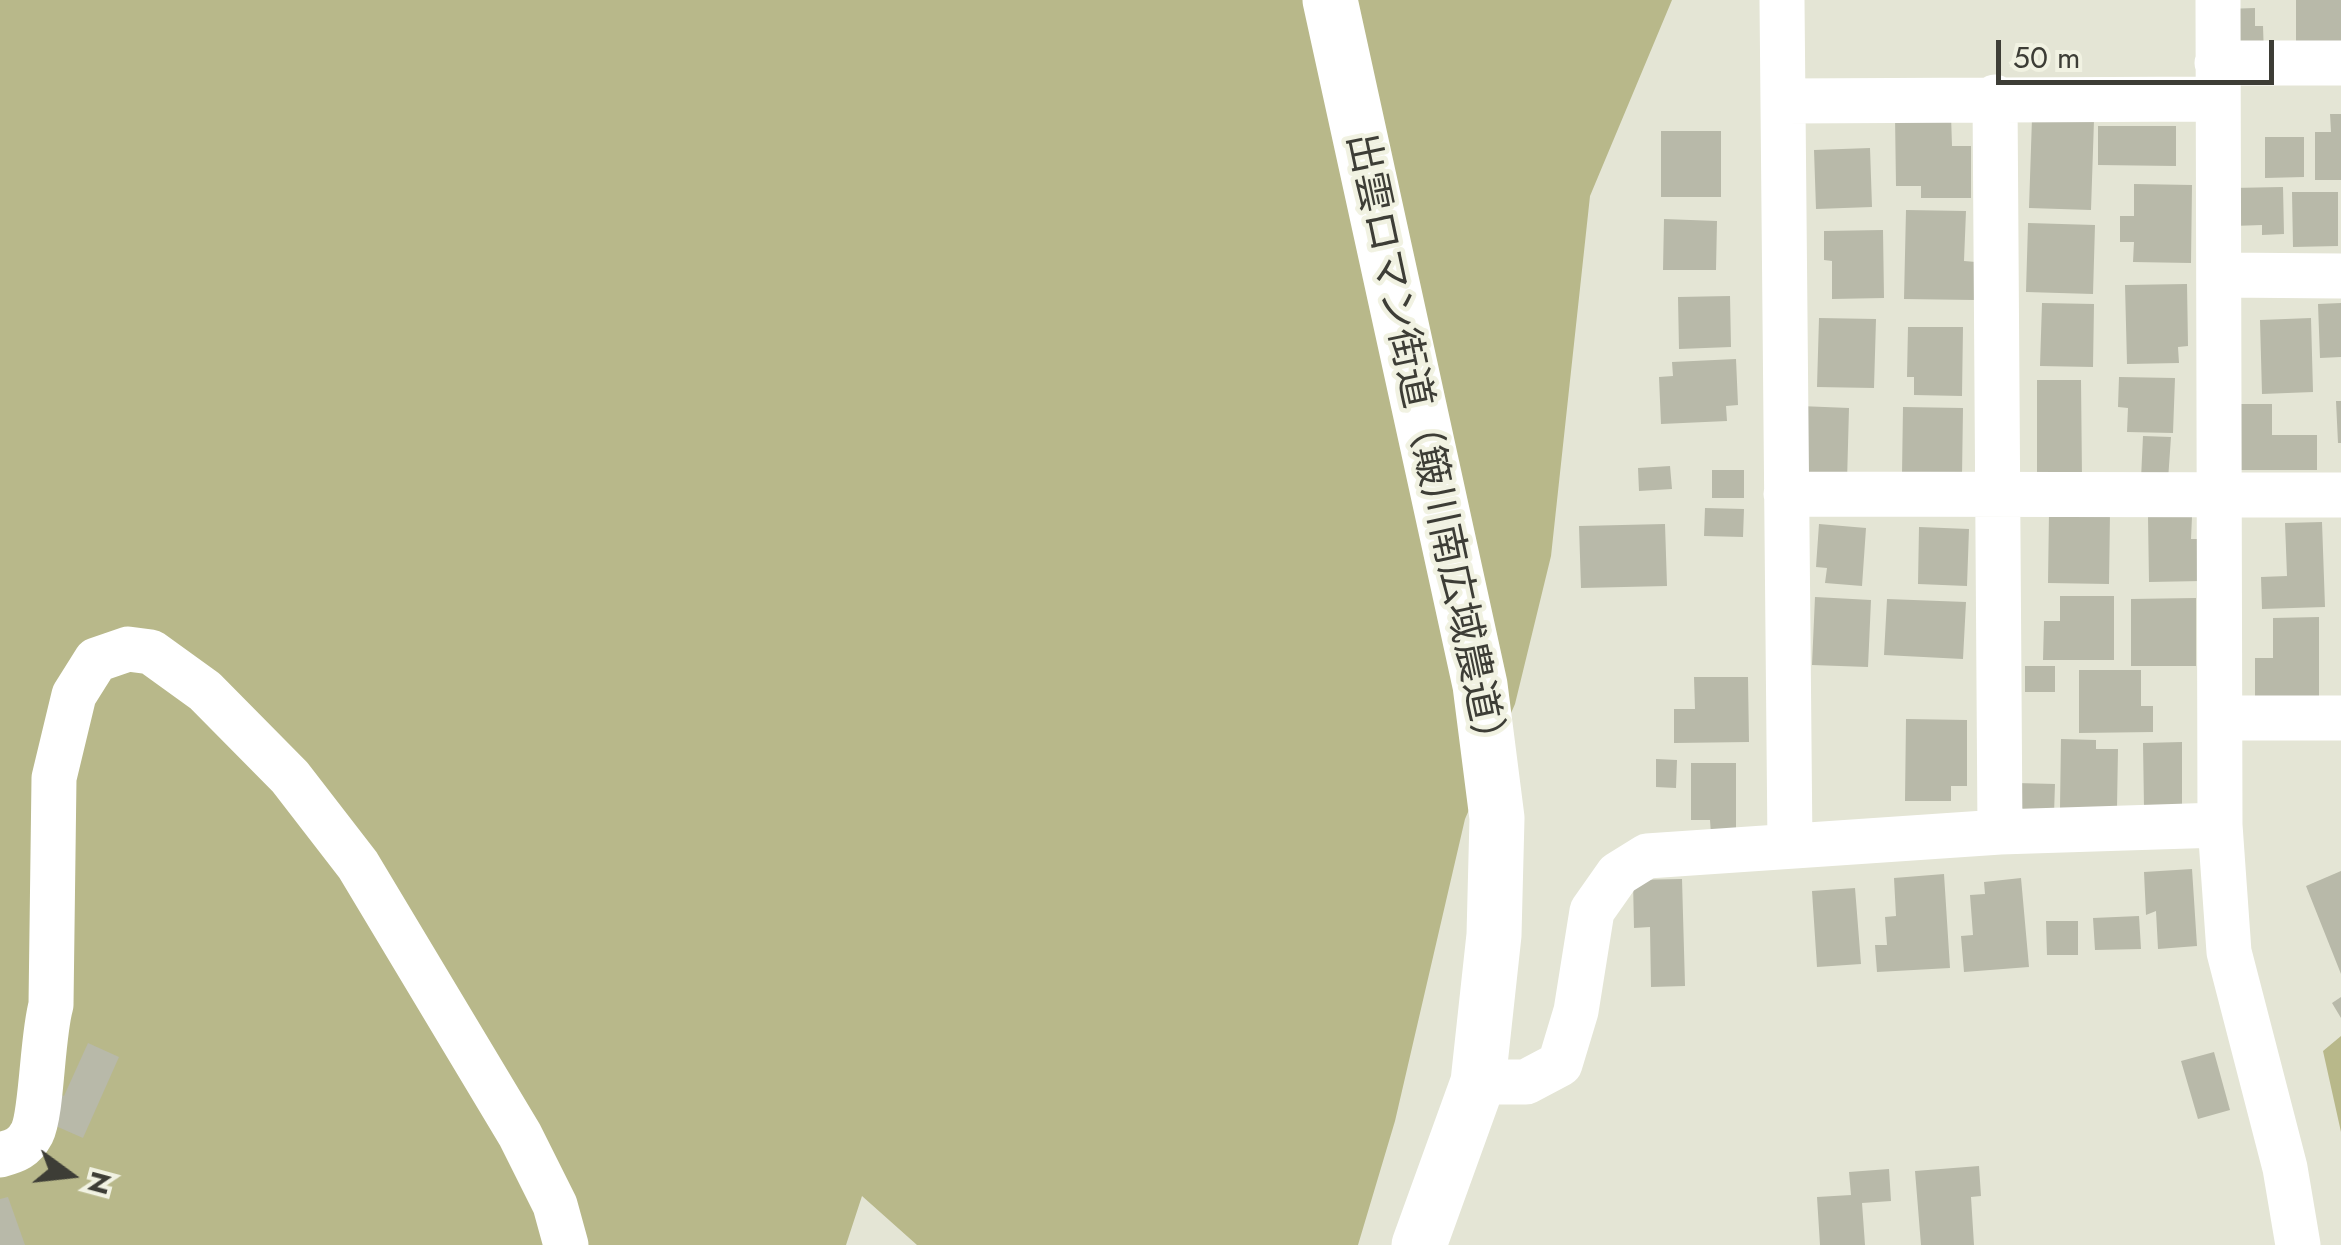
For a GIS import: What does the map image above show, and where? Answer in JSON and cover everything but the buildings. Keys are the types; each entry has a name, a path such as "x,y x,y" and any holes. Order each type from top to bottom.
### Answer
{"street":[{"name":"出雲ロマン街道（簸川南広域農道）","path":"1330,0 1480,685 1497,818 1494,934 1478,1082 1419,1245"},
{"path":"1782,0 1790,846"},
{"path":"2218,0 2222,275 2220,825 2229,952 2285,1168 2298,1245"},
{"path":"1784,101 1995,97 2217,81 2341,63"},
{"path":"1995,97 2000,832"},
{"path":"2222,275 2341,276"},
{"path":"1786,494 2341,495"},
{"path":"0,1155 20,1150 34,1130 43,1034 50,1005 54,778 74,696 96,660 128,649 151,652 205,691 290,777 358,865 520,1135 555,1205 566,1245"},
{"path":"2223,718 2341,718"},
{"path":"1478,1082 1526,1082 1560,1064 1576,1011 1592,912 1618,874 1646,856 2000,832 2220,825"}],"green space":[{"path":"0,0 1672,0 1590,196 1551,556 1515,704 1465,819 1395,1121 1358,1245 917,1245 862,1196 846,1245 0,1245"},
{"path":"2341,1036 2341,1132 2323,1051"}]}
